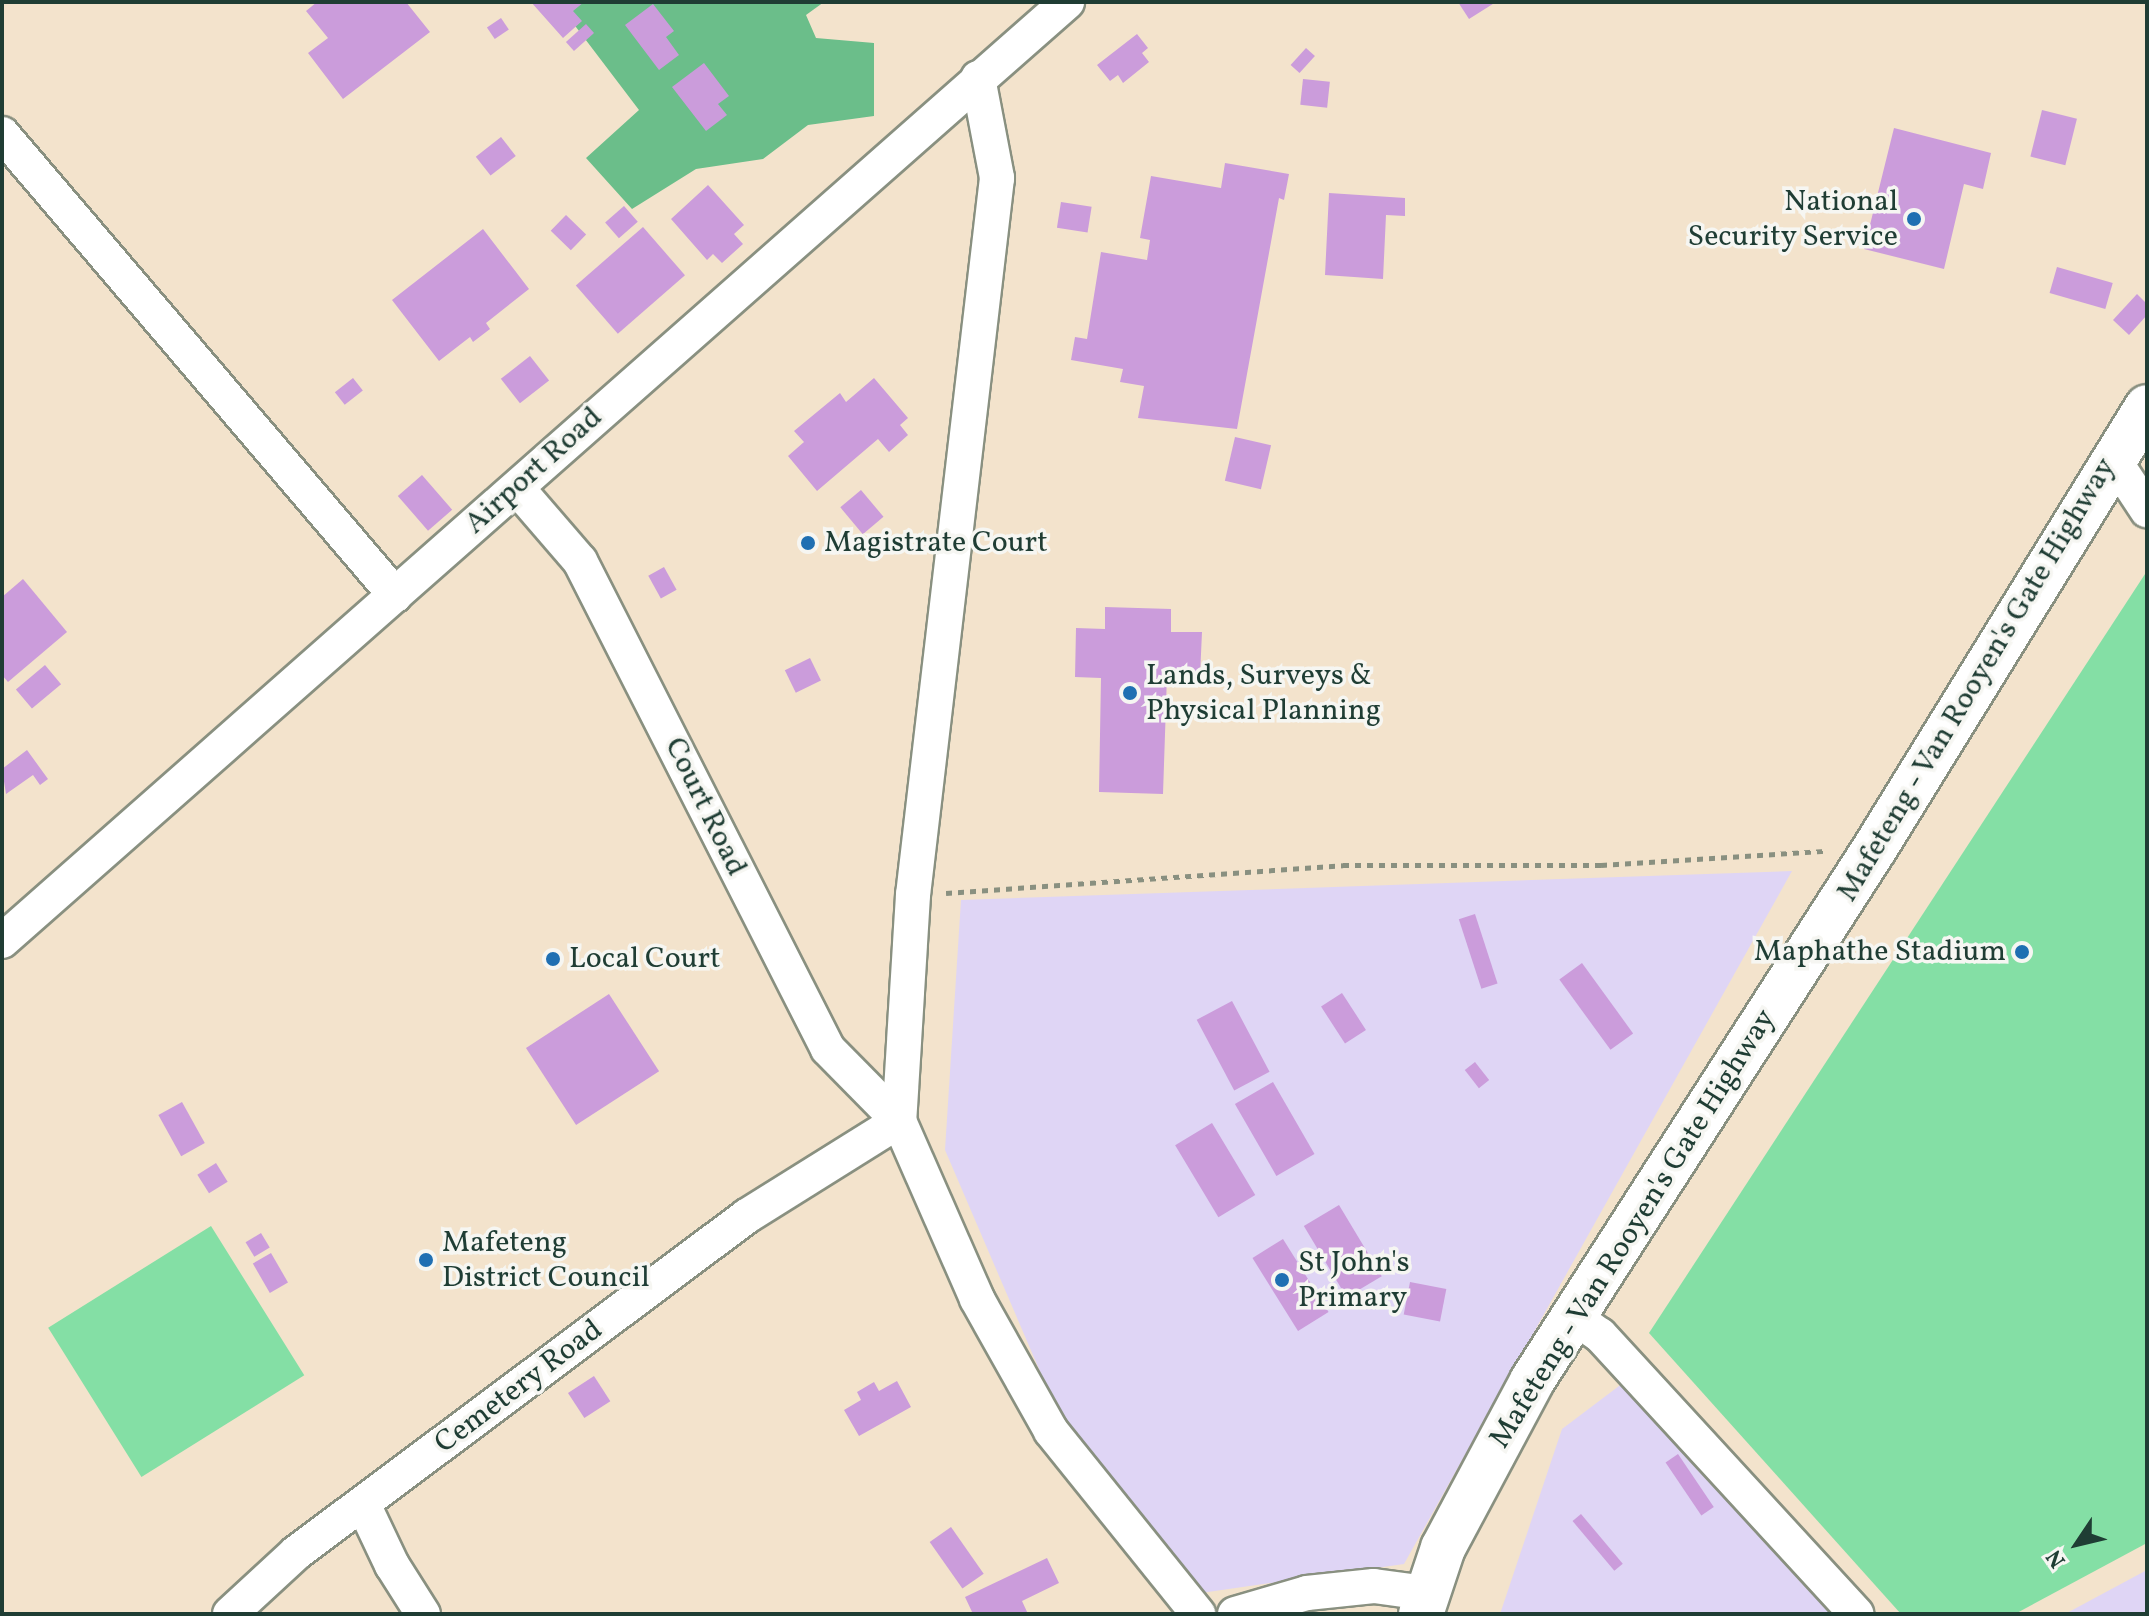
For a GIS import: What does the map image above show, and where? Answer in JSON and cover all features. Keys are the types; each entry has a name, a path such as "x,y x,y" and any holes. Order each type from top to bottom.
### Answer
{"main road":[{"name":"Mafeteng - Van Rooyen's Gate Highway","path":"1423,1603 1485,1464 1574,1317 1875,848 2112,457 2147,407"}],"street":[{"name":"Airport Road","path":"2,941 1067,2"},
{"path":"978,78 997,178 913,895 899,1121 977,1299 1051,1431 1198,1614"},
{"path":"2,134 395,595"},
{"path":"2112,457 2147,510"},
{"name":"Court Road","path":"517,488 580,561 828,1049 899,1121"},
{"name":"Cemetery Road","path":"230,1614 296,1553 747,1216 899,1121"},
{"path":"1574,1317 1600,1335 1857,1614"},
{"path":"363,1504 392,1565 423,1614"},
{"path":"1235,1614 1307,1593 1396,1586 1423,1603"}],"path":[{"path":"913,895 1343,865 1601,865 1875,848"}],"shaded area":[{"name":"St John's Primary","path":"1792,871 1404,1564 1201,1593 1057,1411 945,1150 961,900"},
{"path":"1623,1383 1839,1614 1500,1614 1562,1429"},
{"path":"2147,1570 2147,1614 2065,1614 2132,1578"}],"green space":[{"path":"557,2 824,2 806,15 816,38 874,43 874,116 808,125 763,159 696,169 632,209 586,158 639,110"},
{"name":"Maphathe Stadium","path":"2147,571 2147,1543 2015,1614 1901,1614 1649,1333"},
{"path":"211,1226 304,1375 141,1477 48,1328"}],"building":[{"path":"317,2 406,2 430,32 343,99 308,53 328,38 306,11"},
{"path":"531,2 584,2 573,11 582,21 563,38"},
{"path":"1458,2 1496,2 1469,19"},
{"path":"653,4 674,31 666,37 679,55 659,70 625,25"},
{"path":"501,18 509,30 495,39 487,28"},
{"path":"586,24 594,33 574,51 566,42"},
{"path":"1137,34 1148,48 1142,53 1149,62 1123,83 1118,75 1110,81 1097,65"},
{"path":"1306,48 1315,56 1300,73 1291,65"},
{"path":"704,63 729,96 718,104 727,115 706,131 672,87"},
{"path":"1303,79 1330,82 1327,108 1300,105"},
{"path":"2042,110 2077,119 2065,165 2030,157"},
{"name":"National Security Service","path":"1894,128 1991,153 1983,189 1964,184 1944,269 1864,249"},
{"path":"501,137 516,156 491,176 476,157"},
{"path":"1225,163 1289,174 1284,200 1279,198 1237,429 1138,418 1144,386 1120,382 1123,369 1071,360 1075,337 1087,339 1101,252 1147,260 1150,240 1140,238 1151,176 1221,188"},
{"path":"708,185 744,225 734,234 743,244 722,263 713,254 707,260 671,219"},
{"path":"1329,193 1405,198 1405,216 1386,215 1383,279 1325,275"},
{"path":"1061,202 1092,207 1088,233 1057,228"},
{"path":"624,206 638,222 619,238 605,222"},
{"path":"566,215 586,234 571,250 551,231"},
{"path":"643,227 685,275 618,334 576,285"},
{"path":"483,229 529,289 486,323 490,329 473,342 470,337 439,361 392,300"},
{"path":"2057,267 2113,283 2105,309 2050,293"},
{"path":"2137,294 2147,304 2147,315 2129,335 2113,320"},
{"path":"530,356 549,380 520,403 501,379"},
{"path":"353,378 363,391 345,405 335,392"},
{"path":"874,378 908,418 900,425 908,435 889,452 878,439 817,491 788,456 804,442 794,431 840,393 846,402"},
{"path":"1235,437 1271,445 1261,489 1225,481"},
{"path":"422,475 452,510 428,531 398,496"},
{"path":"861,490 883,517 863,534 840,507"},
{"path":"664,567 677,590 661,598 648,576"},
{"path":"23,579 67,632 8,682 2,675 2,597"},
{"path":"1105,607 1171,609 1171,632 1202,632 1200,676 1167,675 1163,794 1099,792 1101,678 1075,677 1076,628 1105,629"},
{"path":"810,658 821,680 796,693 785,670"},
{"path":"45,665 61,684 32,709 16,689"},
{"path":"27,750 48,779 40,785 33,775 6,794 2,769"},
{"path":"1475,914 1498,983 1481,989 1459,919"},
{"path":"1582,963 1633,1033 1610,1050 1559,979"},
{"path":"1342,993 1366,1030 1345,1044 1321,1007"},
{"path":"609,994 659,1071 576,1125 526,1048"},
{"path":"1232,1001 1270,1072 1234,1090 1197,1020"},
{"path":"1475,1062 1489,1080 1479,1088 1465,1070"},
{"path":"1273,1082 1314,1154 1276,1176 1235,1104"},
{"path":"182,1102 205,1143 181,1156 158,1115"},
{"path":"1212,1123 1255,1195 1218,1217 1175,1145"},
{"path":"216,1163 228,1182 209,1193 197,1175"},
{"path":"1339,1205 1382,1276 1347,1297 1304,1226"},
{"path":"261,1233 270,1248 254,1257 246,1242"},
{"path":"1283,1239 1329,1312 1298,1331 1252,1258"},
{"path":"271,1253 288,1282 270,1293 253,1264"},
{"path":"1410,1282 1446,1289 1440,1321 1404,1314"},
{"path":"594,1376 610,1401 584,1418 568,1393"},
{"path":"897,1381 911,1407 859,1436 844,1410 861,1400 857,1392 874,1382 879,1391"},
{"path":"1678,1454 1714,1507 1701,1515 1666,1462"},
{"path":"1581,1514 1623,1564 1614,1571 1573,1521"},
{"path":"951,1527 984,1574 962,1589 930,1542"},
{"path":"1047,1558 1059,1583 1022,1601 1028,1614 973,1614 965,1597"}],"place":[{"name":"National Security Service","path":"1914,219"},
{"name":"Magistrate Court","path":"808,543"},
{"name":"Lands, Surveys & Physical Planning","path":"1130,693"},
{"name":"Maphathe Stadium","path":"2022,952"},
{"name":"Local Court","path":"553,959"},
{"name":"Mafeteng District Council","path":"426,1260"},
{"name":"St John's Primary","path":"1282,1280"}]}
